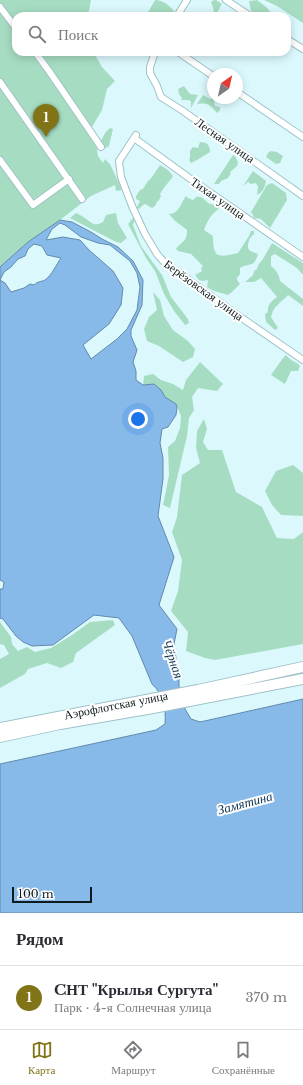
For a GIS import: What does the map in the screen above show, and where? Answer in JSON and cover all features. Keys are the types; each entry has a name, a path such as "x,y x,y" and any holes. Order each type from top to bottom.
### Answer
{"main road":[{"name":"Аэрофлотская улица","path":"199,694 303,667"},
{"name":"Аэрофлотская улица","path":"0,728 199,694 303,679"},
{"name":"Аэрофлотская улица","path":"0,737 152,703"}],"street":[{"path":"180,12 187,0"},
{"path":"226,0 244,12"},
{"path":"0,7 12,23"},
{"path":"291,42 303,49"},
{"path":"38,56 101,147"},
{"name":"Лесная улица","path":"154,56 150,67 150,73 161,97 303,196"},
{"path":"184,56 207,72"},
{"path":"0,82 82,199"},
{"path":"243,96 303,137"},
{"name":"Тихая улица","path":"135,136 192,180 303,257"},
{"name":"Берёзовская улица","path":"135,136 119,161 121,177 145,234 157,254 164,262 303,360"},
{"path":"0,160 32,205 69,179"}],"green space":[{"path":"0,0 91,0 89,12 12,12 12,56 96,56 102,67 115,81 107,89 102,110 89,132 96,143 98,156 103,163 105,159 110,164 122,190 116,191 115,185 91,196 28,242 0,267"},
{"path":"155,0 163,2 174,11 173,12 148,12"},
{"path":"216,0 222,4 217,12 214,12 211,2"},
{"path":"257,0 267,8 269,12 253,12 251,11 249,1"},
{"path":"264,0 303,0 303,23 291,15 291,12 286,12"},
{"path":"184,86 190,94 198,95 191,108 191,101 181,100 182,98 179,94 178,89"},
{"path":"203,95 207,97 207,104 215,104 215,106 220,107 220,110 217,113 213,108 204,103 197,104"},
{"path":"110,128 113,129 109,146 106,148 101,141 105,133"},
{"path":"200,142 208,144 210,152 191,163 189,160 190,151 193,147 198,148"},
{"path":"271,151 277,152 283,156 280,163 276,164 266,157"},
{"path":"233,155 238,162 237,166 230,172 231,173 228,178 221,181 219,184 214,184"},
{"path":"160,165 168,170 173,176 172,178 161,192 161,196 155,206 152,208 145,204 139,209 136,208 140,201 136,199 136,196 140,190 143,189"},
{"path":"253,171 266,181 263,189 257,195 258,187 256,183 251,184 248,182 243,186"},
{"path":"272,183 286,193 287,200 270,228 261,219 254,218 251,212 267,185"},
{"path":"186,196 193,200 196,197 201,197 208,203 220,207 210,218 204,230 213,236 214,249 218,255 226,256 238,253 251,231 254,231 254,234 249,240 248,248 250,251 258,254 255,262 240,268 240,274 237,280 240,284 228,295 214,291 207,287 208,280 199,280 195,275 202,271 201,268 203,266 191,254 178,251 176,249 185,239 187,230 169,214 178,210"},
{"path":"76,213 95,224 103,222 106,215 116,213 118,223 127,238 121,243 116,242 70,218"},
{"path":"137,213 133,225 141,246 162,275 171,297 188,319 189,323 185,325 174,311 164,294 155,271 146,258 128,224"},
{"path":"272,243 303,263 302,274 297,268 275,254 271,256 271,266 277,272 280,281 303,299 303,306 288,295 275,307 271,317 278,328 275,330 266,322 265,314 268,311 270,303 277,297 261,278 254,282 245,282 253,275"},
{"path":"153,292 160,300 164,316 173,330 188,341 195,349 193,357 183,362 159,346 147,341 144,329 149,317 157,310"},
{"path":"286,355 289,359 300,366 298,371 291,371 285,384 271,375"},
{"path":"200,362 223,384 217,391 198,388 192,397 194,410 189,418 187,436 170,508 163,505 169,475 168,447 175,441 180,428 181,416 176,404 165,397 160,390 143,385 144,376 153,374 161,380 173,384 183,390 186,380"},
{"path":"204,419 207,429 203,442 208,450 222,450 236,492 262,507 277,538 294,539 303,532 303,644 215,660 186,651 188,632 171,611 178,591 182,560 172,532 177,517 182,475 200,463 196,448 197,431"},
{"path":"293,465 303,473 303,516 281,515 272,505 265,491 276,471"},
{"path":"113,620 115,625 76,653 73,662 61,668 47,663 28,669 25,674 0,688 0,659 9,654 4,645 0,644 0,622 11,637 12,644 18,651 27,647 35,652 51,648 90,622"}],"water":[{"path":"60,220 72,222 118,247 133,261 143,280 142,305 131,330 131,336 137,350 133,362 136,371 136,380 143,385 154,384 161,390 165,397 176,404 177,407 176,415 168,427 162,429 160,443 163,458 163,479 158,516 174,557 159,605 177,629 174,644 181,696 185,709 191,719 200,722 303,699 303,913 0,913 0,764 156,730 165,724 165,713 162,697 152,684 132,636 119,618 94,615 53,645 32,646 23,642 16,636 3,619 0,618 0,589 3,589 4,582 0,580 0,280 0,267 28,242","holes":["60,223 81,237 98,243 110,245 130,261 137,273 140,287 137,310 127,329 117,339 91,359 83,345 109,324 121,305 123,288 113,271 80,240 63,237 46,240 52,229","34,244 42,246 47,255 61,258 52,273 45,280 34,285 30,284 24,288 11,292 5,283 0,280 4,272 18,259 25,256 28,249"]}],"place":[{"name":"CНТ \"Крылья Сургута\"","path":"46,137"}],"water label":[{"name":"Чёрная","path":"173,659"},
{"name":"Замятина","path":"245,803"}]}
